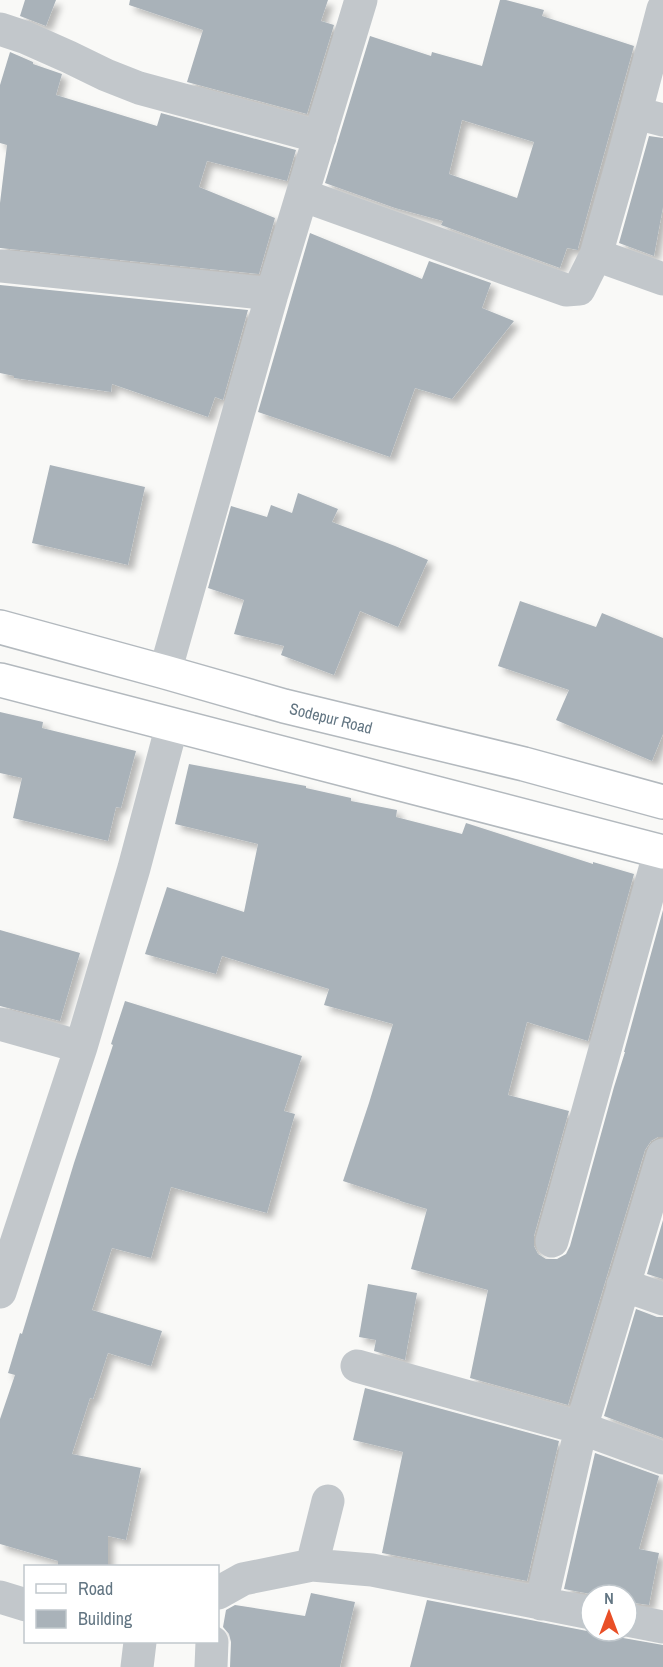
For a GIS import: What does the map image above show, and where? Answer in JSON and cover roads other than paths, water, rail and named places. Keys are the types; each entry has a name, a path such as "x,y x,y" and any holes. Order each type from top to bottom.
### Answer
{"main road":[{"name":"Sodepur Road","path":"0,627 284,706 661,796"},
{"path":"0,681 662,852"}],"street":[{"path":"165,672 272,294 361,0"},
{"path":"302,195 566,290 579,289 596,255 649,116 663,9"},
{"path":"0,29 24,37 139,88 320,137"},
{"path":"596,255 663,279"},
{"path":"0,266 272,294"},
{"path":"0,1292 81,1047 134,868 172,725"},
{"path":"552,1241 662,852"},
{"path":"0,1024 81,1047"},
{"path":"541,1604 581,1428 663,1155"},
{"path":"623,1285 663,1299"},
{"path":"357,1366 581,1428 663,1458"},
{"path":"312,1565 328,1501"},
{"path":"219,1592 243,1579 312,1565 372,1570 579,1611"},
{"path":"0,1597 24,1604"},
{"path":"639,1623 663,1628"},
{"path":"136,1667 140,1643"},
{"path":"211,1667 212,1643"}]}
